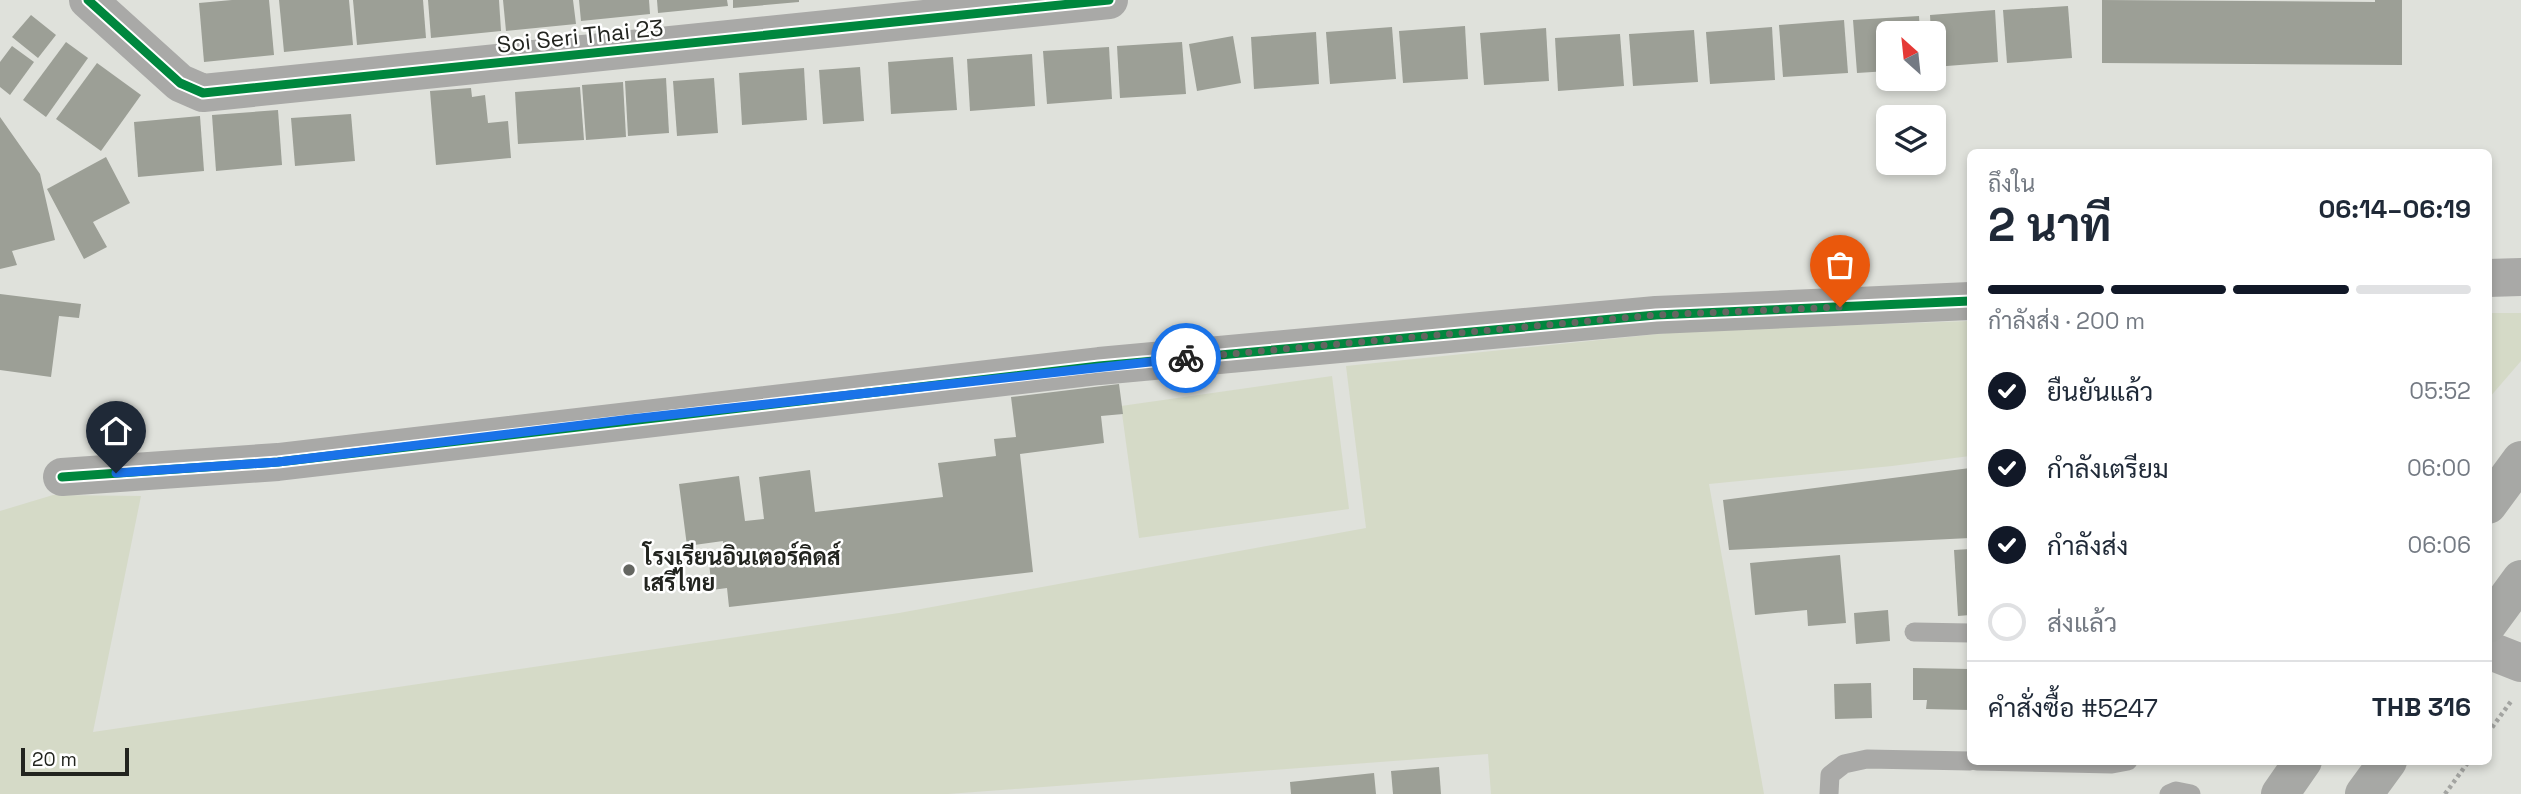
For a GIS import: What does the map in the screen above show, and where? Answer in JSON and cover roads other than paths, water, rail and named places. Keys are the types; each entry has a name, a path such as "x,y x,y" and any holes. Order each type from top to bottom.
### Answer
{"main road":[{"path":"2492,500 2521,460"},
{"path":"2492,619 2521,579"},
{"path":"2280,794 2301,765"},
{"path":"2364,794 2385,765"}],"street":[{"name":"Soi Seri Thai 23","path":"88,0 180,83 202,93 1109,0"},
{"path":"2492,278 2521,277"},
{"path":"62,477 278,462 1127,363 1656,315 1967,301"},
{"path":"2492,652 2521,663"}],"lane":[{"path":"1914,632 1967,633"},
{"path":"1829,794 1830,775 1844,764 1867,759 1967,761"},
{"path":"2169,794 2176,791 2191,794"}],"place":[{"name":"โรงเรียนอินเตอร์คิดส์ เสรีไทย","path":"629,570"}]}
